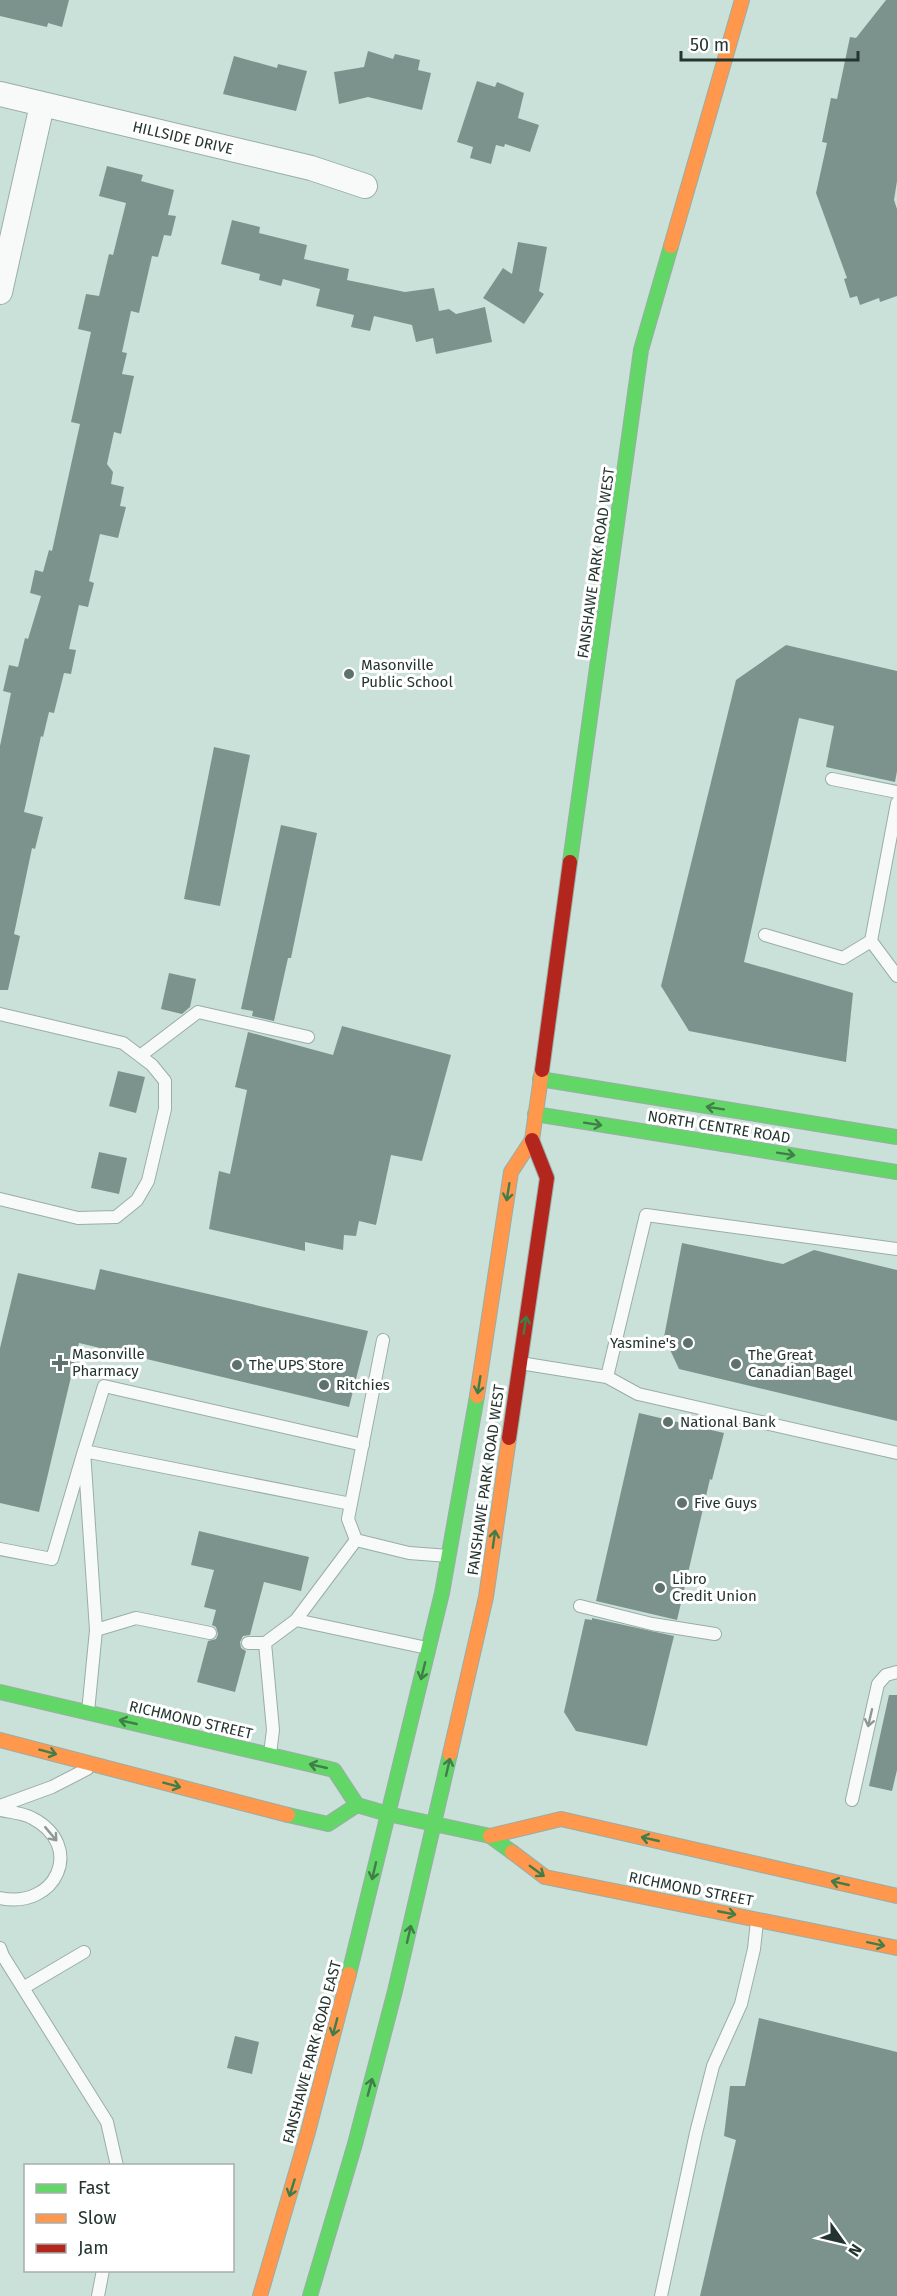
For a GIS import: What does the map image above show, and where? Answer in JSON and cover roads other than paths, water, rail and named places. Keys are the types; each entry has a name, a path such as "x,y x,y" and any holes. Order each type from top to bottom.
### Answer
{"main road":[{"name":"FANSHAWE PARK ROAD WEST","path":"388,1814 450,1556 511,1172 532,1140 641,350 742,0"},
{"name":"NORTH CENTRE ROAD","path":"540,1079 897,1137"},
{"name":"NORTH CENTRE ROAD","path":"535,1114 897,1172"},
{"name":"FANSHAWE PARK ROAD WEST","path":"435,1824 486,1597 547,1178 532,1140"},
{"name":"RICHMOND STREET","path":"0,1692 334,1770 357,1805 490,1836 545,1877 897,1948"},
{"path":"0,1740 249,1806 328,1824 357,1805"},
{"name":"FANSHAWE PARK ROAD EAST","path":"260,2296 308,2132 388,1814"},
{"name":"RICHMOND STREET","path":"490,1836 561,1819 897,1896"},
{"path":"310,2296 355,2144 435,1824"}],"street":[{"name":"HILLSIDE DRIVE","path":"0,94 311,168 365,186"},
{"path":"0,292 42,105"}],"lane":[{"path":"832,779 897,792"},
{"path":"897,804 871,941 897,976"},
{"path":"765,935 843,958 871,941"},
{"path":"140,1056 198,1012 308,1036"},
{"path":"0,1014 123,1043 152,1065 165,1081 165,1109 148,1181 137,1200 116,1217 78,1218 0,1199"},
{"path":"607,1377 646,1215 897,1249"},
{"path":"356,1540 348,1519 383,1340"},
{"path":"519,1363 607,1377 638,1394 897,1453"},
{"path":"0,1549 52,1559 104,1386 363,1445"},
{"path":"84,1451 351,1504"},
{"path":"84,1451 96,1630 88,1713"},
{"path":"356,1540 409,1553 450,1556"},
{"path":"248,1642 265,1643 296,1620 356,1540"},
{"path":"580,1606 652,1624 715,1634"},
{"path":"96,1630 136,1618 210,1633"},
{"path":"296,1620 429,1648"},
{"path":"265,1643 273,1730 270,1755"},
{"path":"852,1800 878,1684 886,1675 897,1672"},
{"path":"0,1808 52,1787 96,1765"},
{"path":"0,1808 31,1817 47,1828 59,1844 61,1863 54,1882 35,1897 12,1901 0,1898"},
{"path":"661,2296 696,2133 713,2066 741,2004 754,1949 757,1919"},
{"path":"23,1988 84,1952"},
{"path":"1,1953 107,2122 117,2164"},
{"path":"98,2296 103,2272"}],"place":[{"name":"Masonville Public School","path":"349,674"},
{"name":"Yasmine's","path":"688,1343"},
{"name":"Masonville Pharmacy","path":"60,1363"},
{"name":"The Great Canadian Bagel","path":"736,1364"},
{"name":"The UPS Store","path":"237,1365"},
{"name":"Ritchies","path":"324,1385"},
{"name":"National Bank","path":"668,1422"},
{"name":"Five Guys","path":"682,1503"},
{"name":"Libro Credit Union","path":"660,1588"}]}
